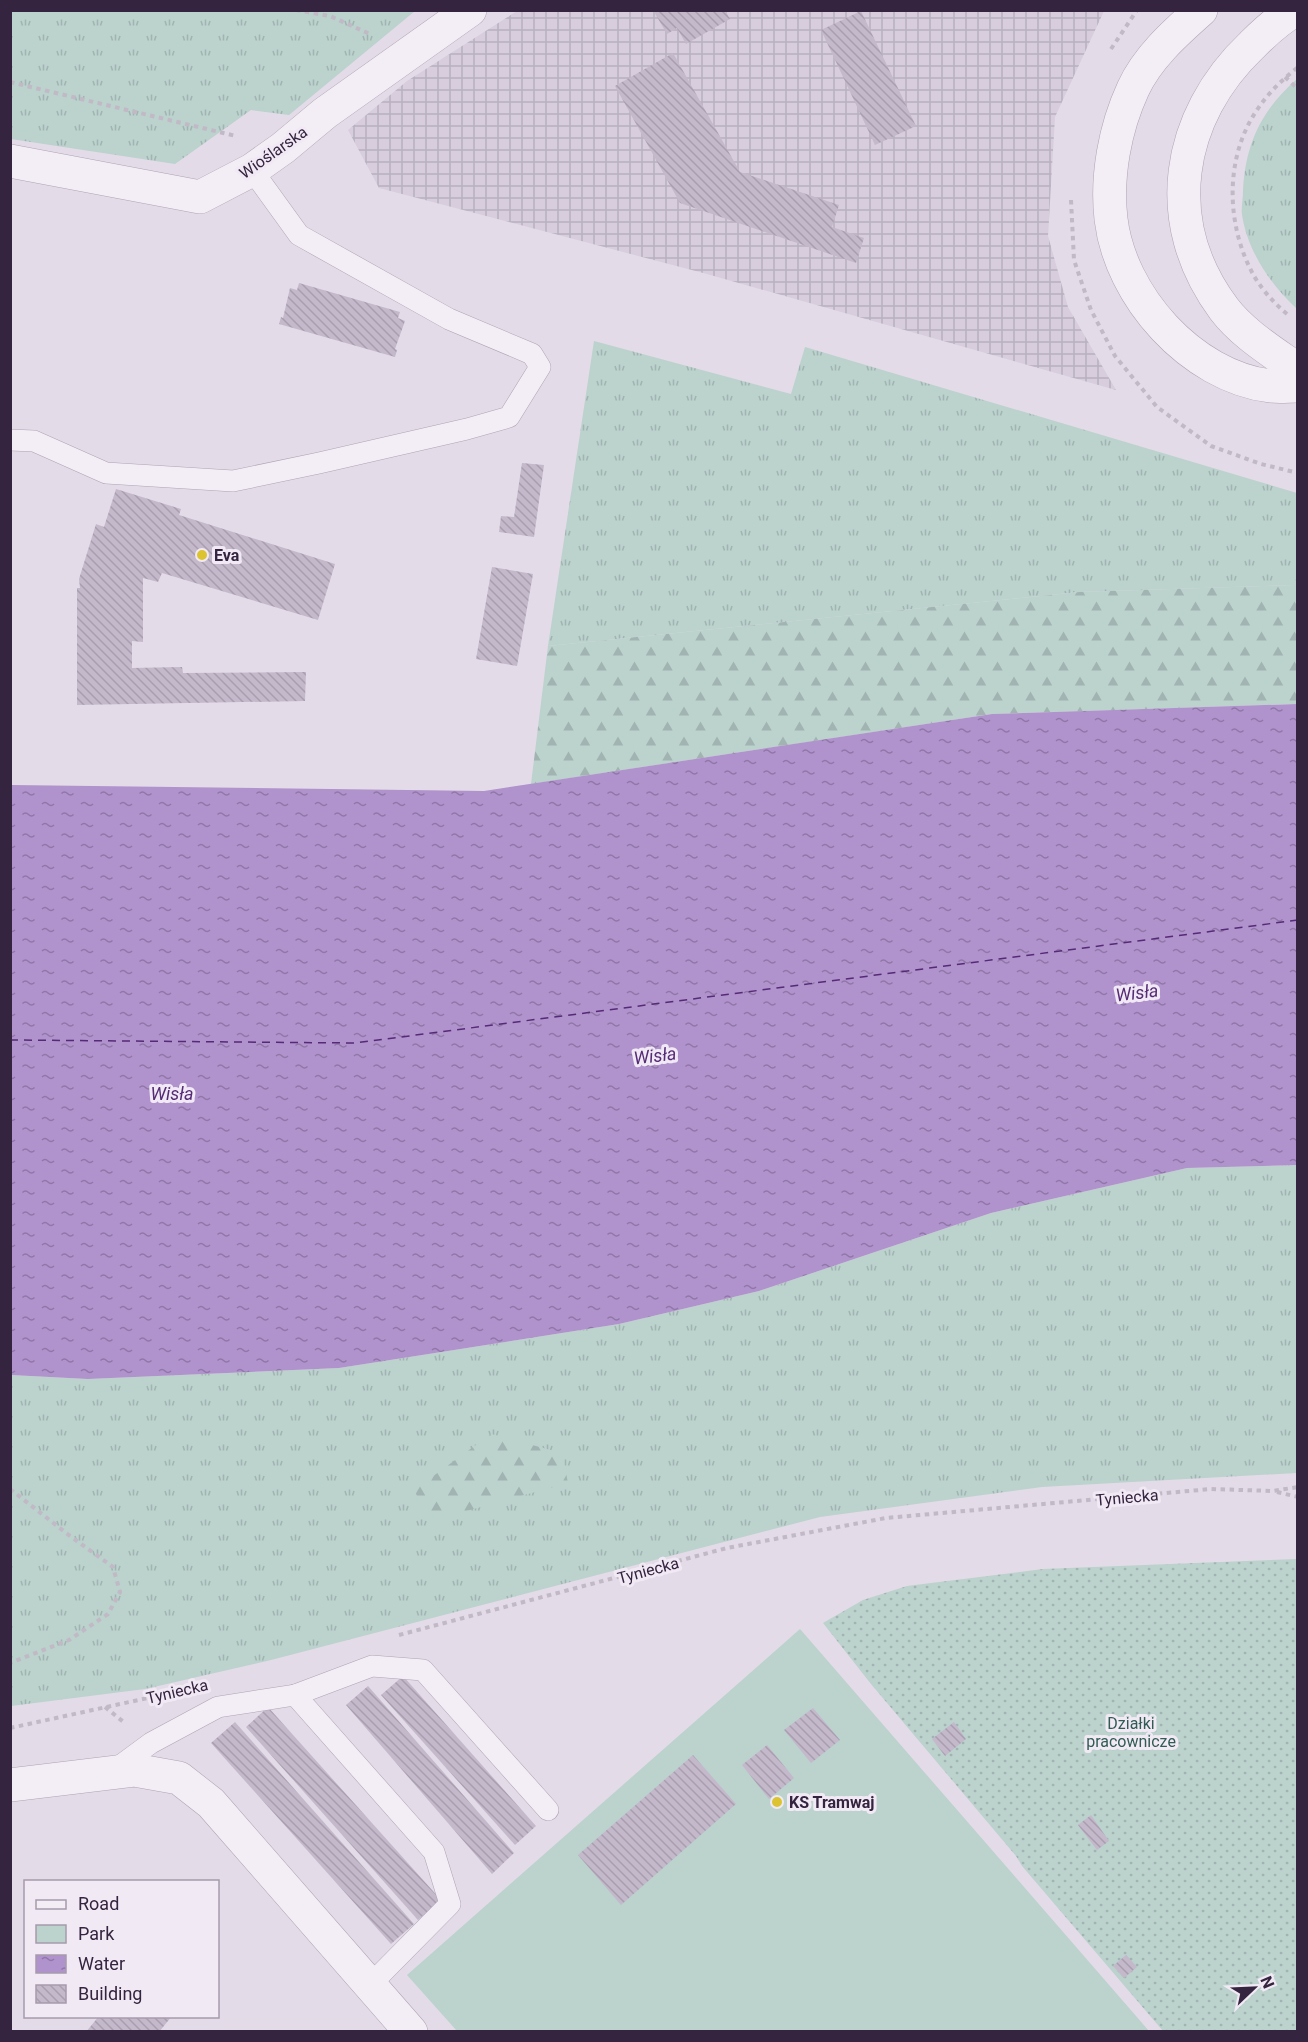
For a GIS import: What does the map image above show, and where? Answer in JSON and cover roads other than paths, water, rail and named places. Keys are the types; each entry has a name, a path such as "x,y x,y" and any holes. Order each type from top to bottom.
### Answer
{"street":[{"name":"Wioślarska","path":"10,161 200,197 252,170 325,113 470,10"},
{"path":"1201,10 1174,34 1146,66 1133,88 1123,113 1114,147 1110,181 1111,219 1117,246 1128,274 1143,302 1164,328 1191,353 1223,371 1246,380 1271,387 1298,386"},
{"path":"1295,10 1265,32 1235,61 1213,89 1188,147 1183,206 1198,265 1225,310 1247,332 1298,370"},
{"path":"10,1785 134,1770 179,1778 211,1803 411,2031"}],"lane":[{"path":"10,440 34,441 106,473 233,481 468,429 509,417 540,367 532,354 449,319 298,235 252,170"},
{"path":"111,1773 151,1743 218,1707 296,1695 372,1666 423,1670 548,1810"},
{"path":"296,1695 434,1852 450,1904 370,1985"}],"water":[{"name":"Wisła","path":"1297,704 1297,1165 1187,1168 991,1213 759,1291 619,1324 339,1368 88,1379 11,1375 11,785 484,791 992,714"}],"place":[{"name":"Eva","path":"202,555"},
{"name":"KS Tramwaj","path":"777,1802"}],"park label":[{"name":"Działki pracownicze","path":"1131,1732"}]}
